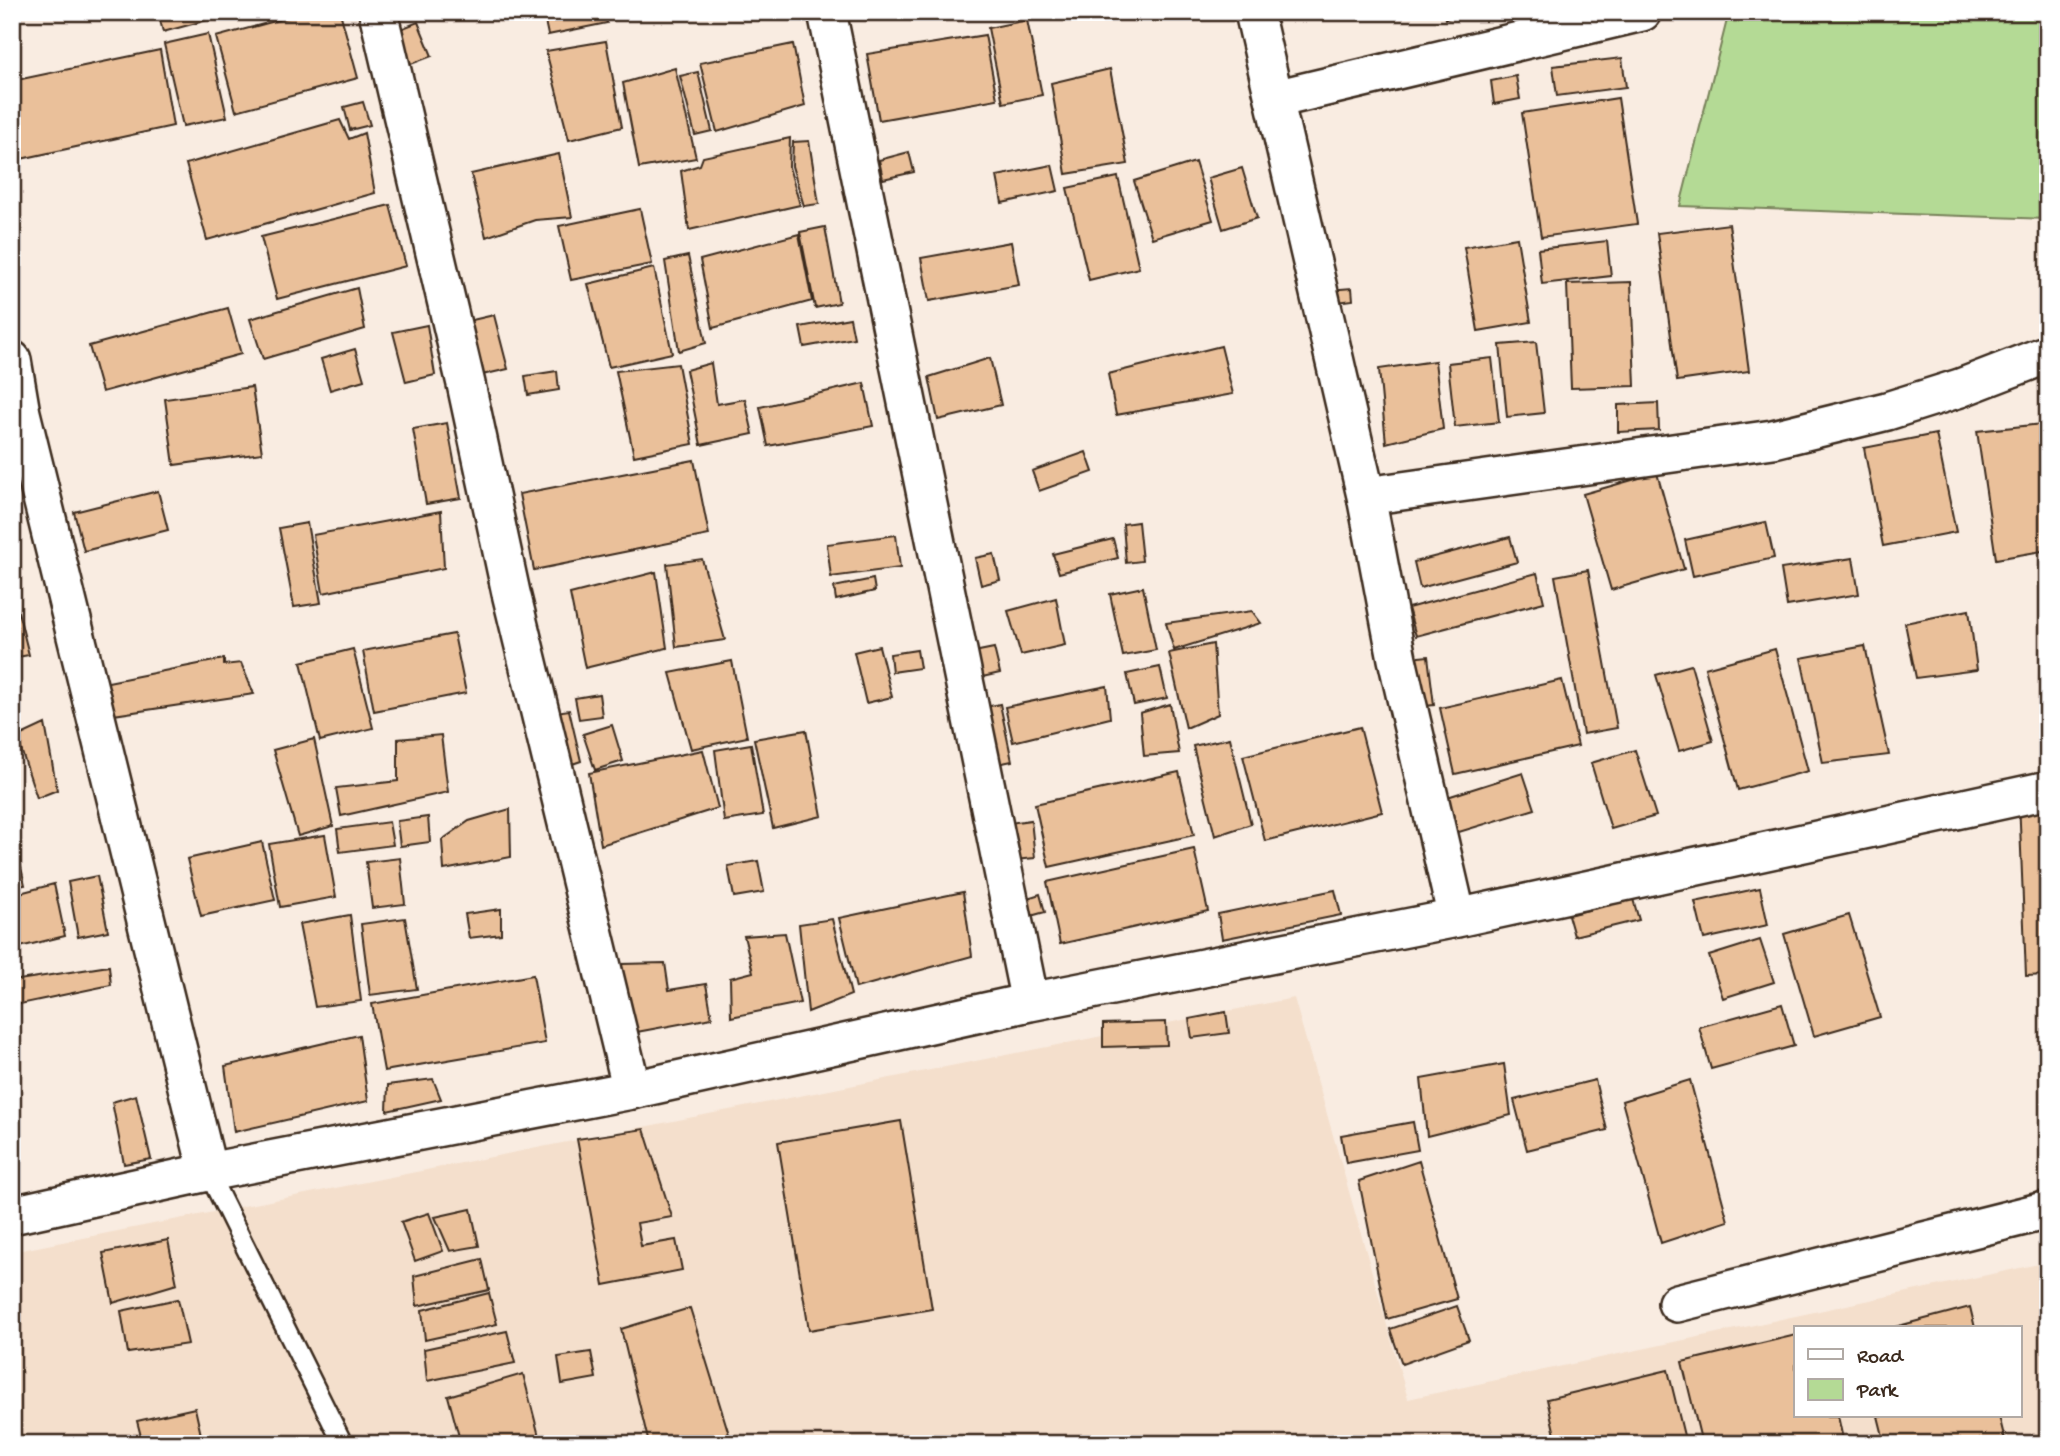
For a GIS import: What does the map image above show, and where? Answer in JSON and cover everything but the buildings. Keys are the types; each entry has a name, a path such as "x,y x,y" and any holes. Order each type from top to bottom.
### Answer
{"street":[{"path":"378,12 466,384 511,593 632,1090"},
{"path":"827,12 1030,1002"},
{"path":"1254,12 1366,496 1397,659 1457,918"},
{"path":"1275,99 1642,12"},
{"path":"1366,496 1773,439 1887,411 1960,388 2048,354"},
{"path":"12,360 21,413 208,1172"},
{"path":"12,1215 208,1172 632,1090 1030,1002 1457,918 2048,790"},
{"path":"1677,1303 2048,1210"}],"lane":[{"path":"208,1172 343,1444"}],"shaded area":[{"path":"1294,998 1408,1399 2048,1262 2048,1444 12,1444 12,1252"}],"green space":[{"path":"1729,12 2048,12 2048,219 1680,206"}]}
